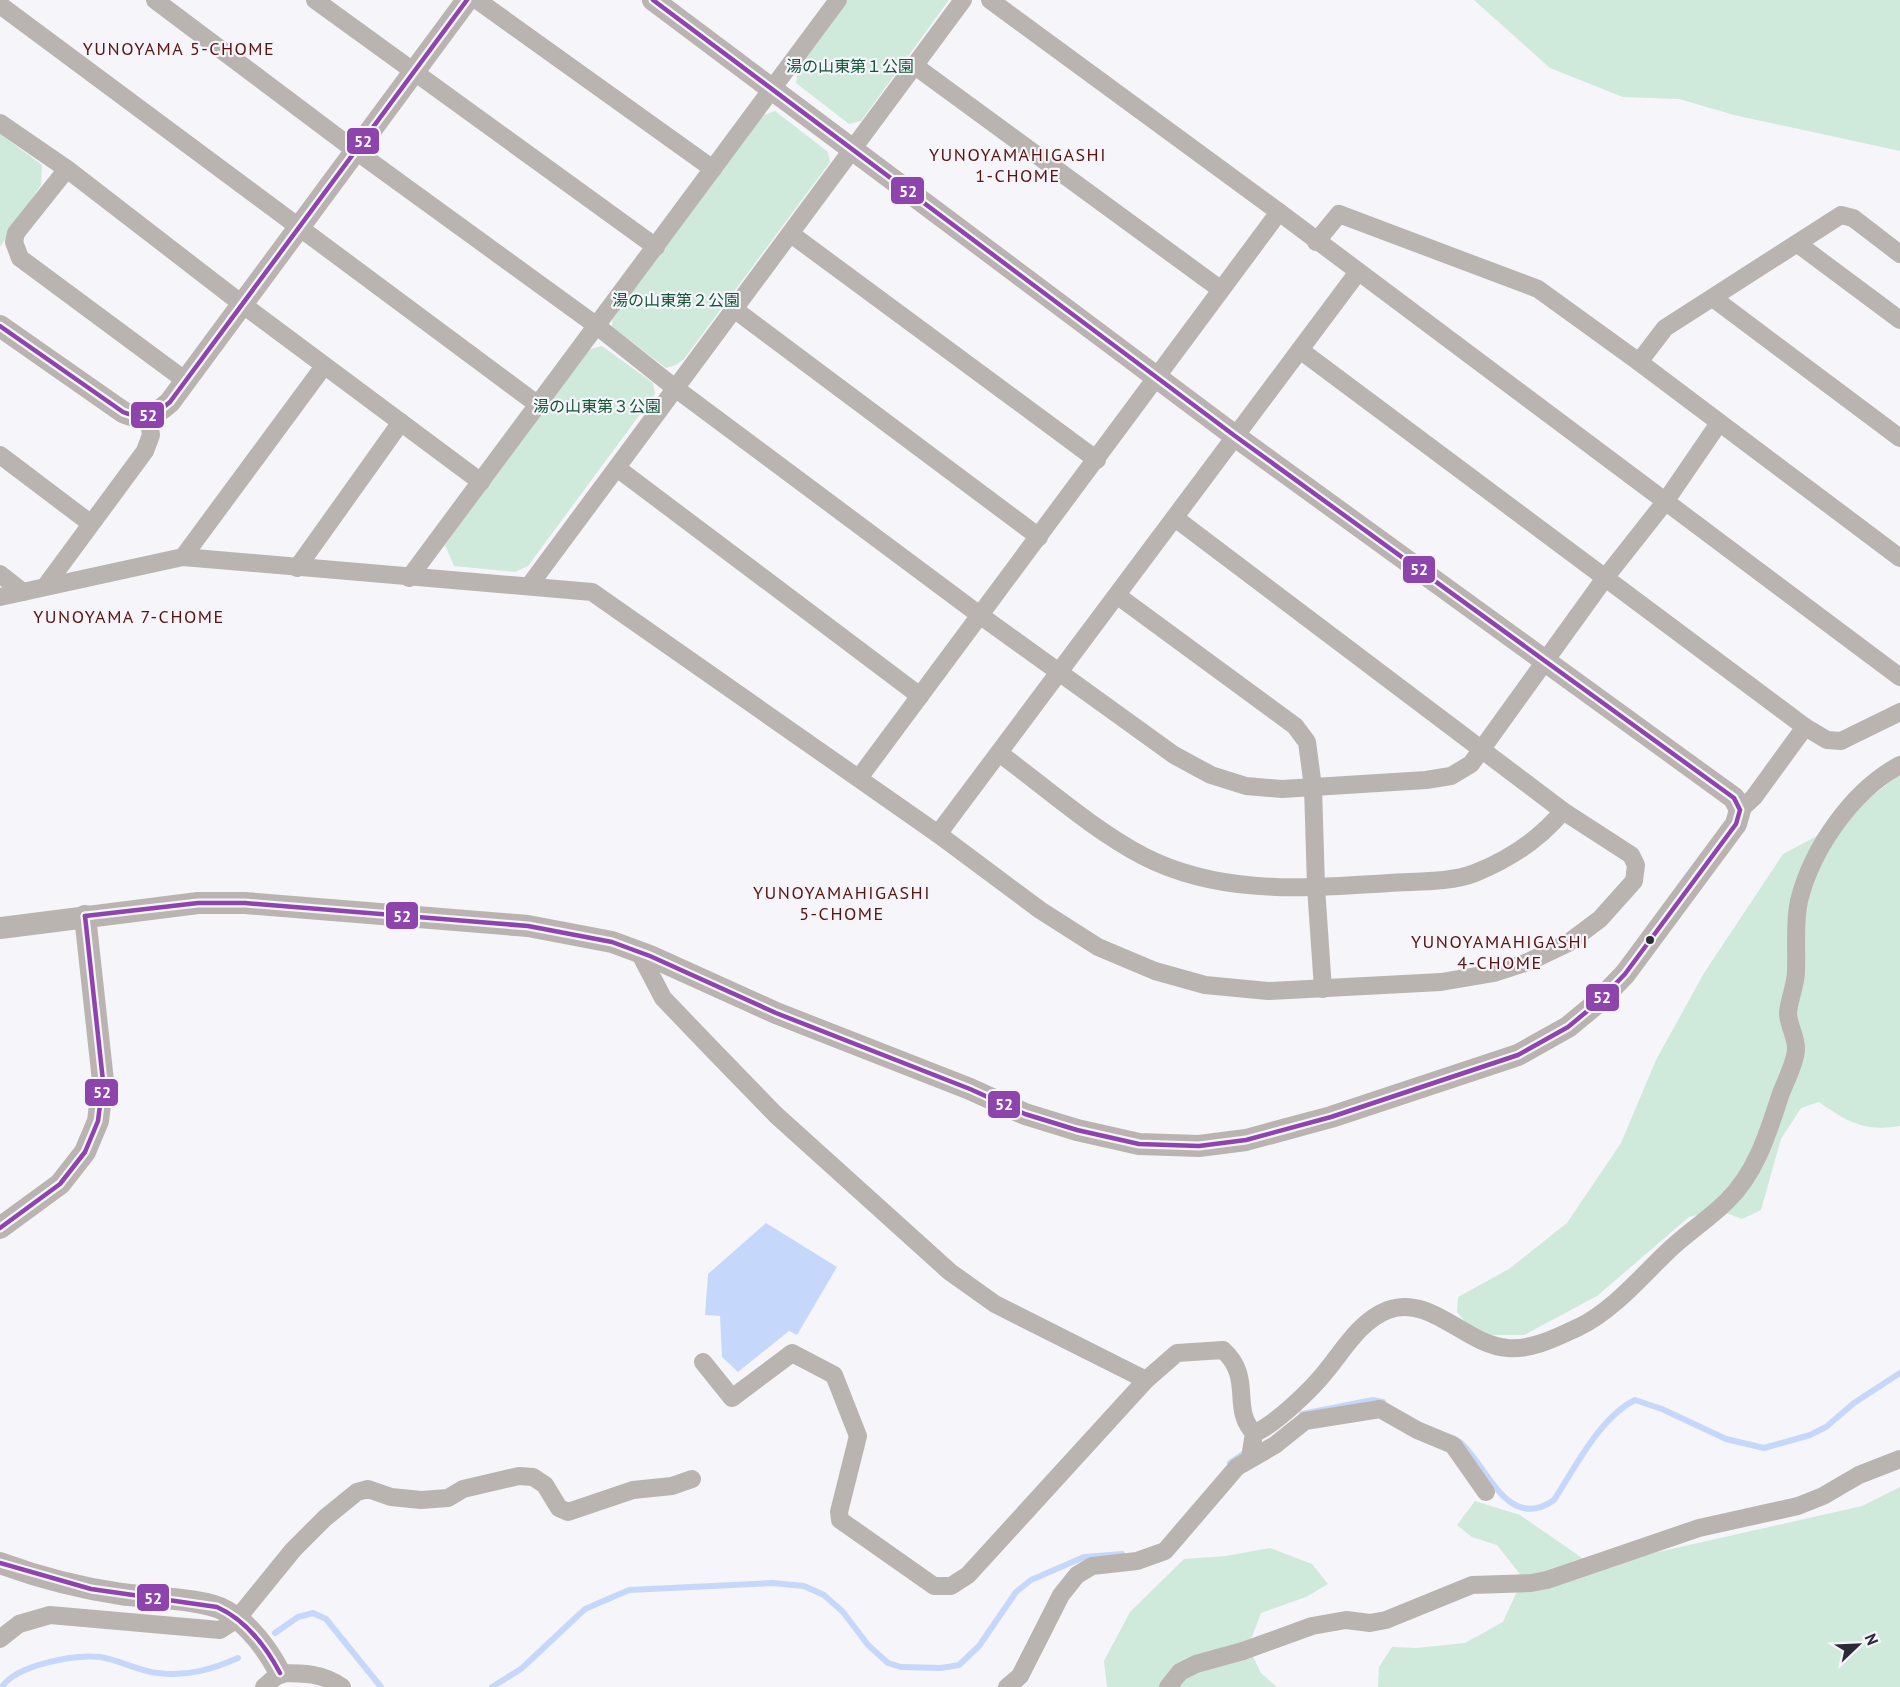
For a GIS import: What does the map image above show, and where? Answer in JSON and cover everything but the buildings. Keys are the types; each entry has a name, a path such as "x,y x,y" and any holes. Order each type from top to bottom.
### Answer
{"street":[{"path":"155,0 356,151 597,326 675,388 1057,672 1174,755 1211,775 1246,786 1282,789 1426,780 1452,776 1471,764 1605,578 1665,502 1719,423"},
{"path":"315,0 411,72 656,247"},
{"path":"0,326 123,412 135,417 160,412 186,381 356,151 411,72 467,0"},
{"path":"477,0 713,170"},
{"path":"653,0 1235,436 1545,664 1734,798 1740,810"},
{"path":"409,578 838,0"},
{"path":"529,586 963,0"},
{"path":"990,0 1280,212 1316,242 1900,676"},
{"path":"3,6 537,404"},
{"path":"915,66 1220,290"},
{"path":"0,123 67,169 324,366 481,482"},
{"path":"67,169 16,233 15,250 20,258 186,381"},
{"path":"859,778 1280,212"},
{"path":"1316,242 1340,214 1538,289 1900,558"},
{"path":"1639,362 1665,328 1841,215 1853,218 1900,254"},
{"path":"791,234 1097,460"},
{"path":"1798,244 1900,320"},
{"path":"938,834 1358,272"},
{"path":"1713,298 1900,438"},
{"path":"734,309 1039,537"},
{"path":"1300,350 1805,727 1827,740 1841,741 1900,712"},
{"path":"183,557 324,366"},
{"path":"48,584 90,523 145,452 151,435 148,416"},
{"path":"297,568 401,422"},
{"path":"0,455 90,523"},
{"path":"617,468 920,696"},
{"path":"0,597 48,584 183,557 592,592 938,834 1040,910 1098,947 1155,971 1205,985 1268,991 1323,989 1441,982 1494,973 1528,962 1568,943 1600,919 1634,881 1636,866 1631,855 1563,811 1483,748 1175,518"},
{"path":"0,574 23,592"},
{"path":"1118,596 1295,726 1307,742 1313,787 1316,887 1323,989"},
{"path":"0,928 198,903 245,903 528,926 612,942 639,951 709,980 776,1013 970,1089 1025,1114 1077,1130 1139,1144 1199,1146 1246,1140 1331,1117 1518,1055 1568,1027 1597,1003 1649,945 1737,824 1740,810 1754,797 1805,727"},
{"path":"999,753 1105,831 1160,863 1212,881 1246,886 1316,887 1434,880 1473,874 1528,846 1563,811"},
{"path":"1254,1433 1272,1424 1327,1370 1335,1357 1369,1321 1385,1311 1402,1306 1417,1307 1486,1342 1507,1348 1531,1347 1583,1325 1605,1309 1682,1237 1704,1223 1727,1202 1757,1160 1796,1049 1788,1014 1796,972 1795,946 1799,901 1816,858 1830,833 1853,804 1886,772 1900,765"},
{"path":"0,1228 60,1184 85,1152 98,1121 103,1081 85,916"},
{"path":"639,951 663,998 717,1055 776,1115 950,1272 1004,1309 1146,1380"},
{"path":"703,1362 732,1398 792,1353 834,1375 858,1436 839,1512 840,1520 924,1579 942,1587 962,1581 1146,1380 1177,1353 1223,1350 1235,1360 1241,1379 1242,1412 1247,1426 1254,1433"},
{"path":"1007,1687 1020,1676 1061,1595 1077,1575 1092,1566 1137,1561 1166,1551 1237,1467 1275,1445 1305,1421 1380,1409 1417,1430 1453,1445 1486,1492"},
{"path":"1250,1458 1254,1433"},
{"path":"1168,1687 1180,1672 1196,1664 1243,1651 1305,1629 1346,1620 1370,1623 1386,1620 1472,1585 1531,1583 1547,1580 1699,1528 1798,1506 1900,1459"},
{"path":"0,1640 19,1624 50,1615 209,1631 220,1630 237,1619 293,1550 325,1518 357,1492 368,1490 391,1497 421,1500 448,1498 463,1489 519,1476 534,1477 545,1485 559,1508 568,1512 633,1490 672,1486 692,1479"},
{"path":"0,1563 118,1594 204,1604 224,1610 237,1619 271,1655 272,1680 310,1673 330,1678 342,1687"}],"green space":[{"name":"湯の山東第１公園","path":"846,0 949,0 861,121 849,124 796,83 798,66"},
{"path":"1474,0 1900,0 1900,151 1734,115 1679,99 1623,97 1550,68"},
{"name":"湯の山東第２公園","path":"775,111 828,152 830,162 684,359 666,368 612,327 613,315 759,117"},
{"path":"0,134 42,165 41,185 0,247"},
{"name":"湯の山東第３公園","path":"602,346 653,383 655,394 528,566 515,572 454,566 445,545 587,350"},
{"path":"1900,774 1900,1126 1877,1128 1857,1124 1819,1102 1801,1108 1781,1139 1761,1210 1742,1219 1718,1210 1689,1217 1597,1296 1524,1335 1489,1335 1470,1328 1457,1312 1458,1297 1509,1269 1567,1223 1621,1143 1656,1060 1704,973 1783,854 1832,828"},
{"path":"1900,1487 1900,1687 1378,1687 1379,1667 1392,1647 1416,1648 1465,1643 1503,1622 1523,1578 1497,1545 1472,1537 1457,1525 1475,1501 1520,1515 1588,1562 1605,1564 1862,1506"},
{"path":"1270,1548 1312,1564 1328,1584 1306,1597 1261,1613 1248,1647 1261,1673 1277,1687 1107,1687 1104,1661 1130,1612 1184,1559 1226,1556"}],"water":[{"path":"766,1223 837,1267 797,1335 789,1331 738,1372 722,1357 720,1316 705,1315 708,1274"}],"waterway":[{"path":"1460,1442 1500,1492 1511,1502 1523,1508 1538,1508 1554,1500 1589,1444 1611,1418 1635,1400 1662,1409 1726,1439 1764,1448 1810,1435 1826,1427 1854,1403 1900,1373"},
{"path":"1302,1414 1373,1400 1383,1402"},
{"path":"1230,1463 1249,1450"},
{"path":"492,1687 521,1669 585,1609 629,1590 773,1583 804,1586 824,1595 843,1612 868,1645 888,1663 901,1667 941,1668 959,1665 979,1646 1016,1592 1031,1580 1084,1557 1122,1554"},
{"path":"275,1633 298,1617 313,1613 326,1619 381,1687"},
{"path":"2,1687 9,1679 33,1667 76,1657 100,1657 143,1670 169,1674 200,1671 238,1658"}],"transit line":[{"name":"52","path":"0,326 123,412 136,416 148,415 170,402 467,0"},
{"name":"52","path":"85,916 198,903 245,903 528,926 612,942 650,956 776,1013 970,1089 1025,1114 1077,1130 1139,1144 1199,1146 1246,1140 1331,1117 1518,1055 1568,1027 1597,1003 1625,974 1736,824 1740,810 1734,798 1235,436 653,0"},
{"name":"52","path":"0,1228 60,1184 85,1152 98,1121 103,1081 85,916"},
{"name":"52","path":"0,1563 91,1589 217,1607 237,1619 254,1634 280,1673"}],"district":[{"name":"YUNOYAMA 5-CHOME","path":"179,49"},
{"name":"YUNOYAMAHIGASHI 1-CHOME","path":"1018,165"},
{"name":"YUNOYAMA 7-CHOME","path":"129,617"},
{"name":"YUNOYAMAHIGASHI 5-CHOME","path":"842,903"},
{"name":"YUNOYAMAHIGASHI 4-CHOME","path":"1500,952"}]}
